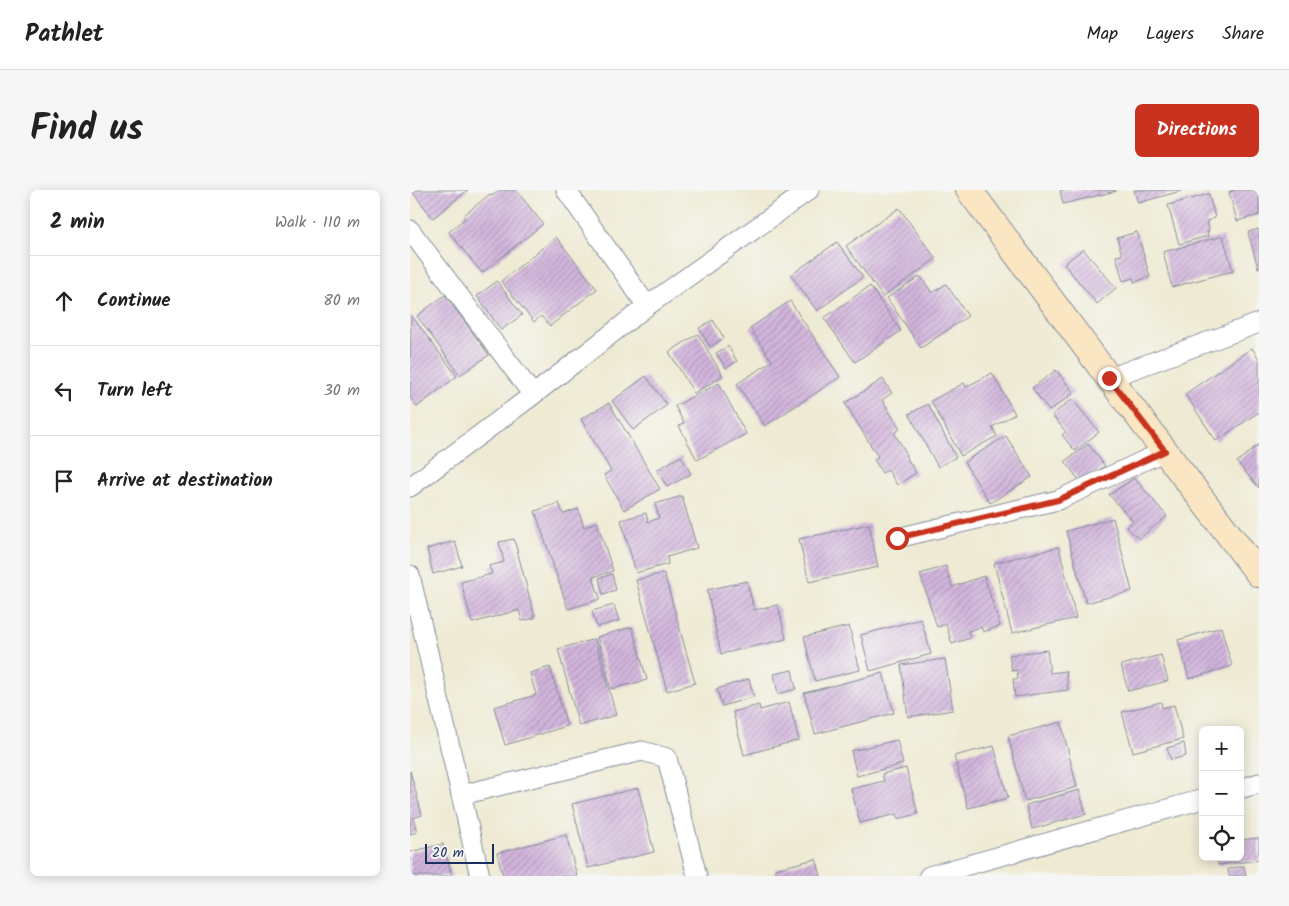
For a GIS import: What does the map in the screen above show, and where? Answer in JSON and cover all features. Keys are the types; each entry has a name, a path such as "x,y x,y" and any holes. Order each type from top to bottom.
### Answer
{"street":[{"path":"566,190 647,306"},
{"path":"410,486 533,395 647,306 809,190"},
{"path":"969,190 1109,378 1259,574"},
{"path":"410,230 533,395"},
{"path":"1109,378 1259,323"},
{"path":"897,538 1058,500 1165,451"},
{"path":"410,575 480,876"},
{"path":"461,794 642,752 666,758 697,876"},
{"path":"1244,788 1259,784"},
{"path":"930,876 1199,800"}],"building":[{"path":"411,190 468,190 433,218"},
{"path":"500,190 516,190 543,224 482,273 449,232 465,218 463,216 490,194 492,196"},
{"path":"1060,190 1116,190 1116,191 1063,204"},
{"path":"1134,190 1181,190 1181,191 1138,203"},
{"path":"1235,190 1259,190 1259,215 1237,221 1229,192"},
{"path":"1209,194 1215,218 1207,221 1208,236 1179,244 1168,205"},
{"path":"899,208 936,259 883,297 846,246"},
{"path":"1259,229 1259,268 1258,268 1248,232"},
{"path":"1137,232 1150,277 1134,282 1133,278 1123,281 1116,256 1122,255 1117,238"},
{"path":"1223,236 1233,271 1172,287 1163,252"},
{"path":"556,237 597,289 550,326 541,316 534,322 501,281"},
{"path":"837,242 863,277 817,311 791,275"},
{"path":"1083,249 1116,288 1097,304 1064,264"},
{"path":"920,276 932,293 946,284 968,316 921,348 887,298"},
{"path":"497,281 522,315 501,330 477,296"},
{"path":"870,286 901,331 855,362 824,318"},
{"path":"445,295 489,355 460,375 417,316"},
{"path":"790,301 840,377 765,426 737,384 772,361 750,328"},
{"path":"411,315 457,376 417,407 410,397"},
{"path":"713,320 724,338 710,347 699,328"},
{"path":"698,334 723,376 694,393 669,352"},
{"path":"728,346 737,361 726,368 716,353"},
{"path":"1252,348 1259,359 1259,412 1216,441 1185,394"},
{"path":"1056,370 1074,393 1049,411 1032,388"},
{"path":"992,373 1015,414 992,427 997,436 961,456 931,401 964,383 966,387"},
{"path":"646,376 667,405 633,430 612,401"},
{"path":"883,379 892,393 882,400 900,429 894,433 916,473 897,485 888,470 882,473 874,459 878,457 845,403"},
{"path":"719,383 746,434 697,460 679,426 684,423 675,406"},
{"path":"1072,399 1099,432 1075,451 1062,435 1066,432 1052,415"},
{"path":"609,403 660,489 624,510 604,475 611,471 581,419"},
{"path":"928,404 956,457 938,467 909,414"},
{"path":"1006,436 1032,477 990,503 964,462"},
{"path":"1088,444 1105,466 1081,483 1065,461"},
{"path":"1259,444 1259,488 1237,462"},
{"path":"681,456 691,474 667,487 657,470"},
{"path":"1134,478 1167,516 1139,539 1126,527 1133,521 1109,495"},
{"path":"682,496 697,548 667,557 668,564 636,573 621,520 646,513 648,522 659,518 655,504"},
{"path":"559,503 563,514 578,509 584,527 597,522 613,571 593,577 600,599 568,609 535,511"},
{"path":"1113,518 1132,591 1086,603 1066,531"},
{"path":"869,524 878,567 809,582 799,539"},
{"path":"514,539 535,618 522,621 519,610 472,623 461,582 492,574 489,566 504,562 499,542"},
{"path":"455,541 462,566 433,574 427,549"},
{"path":"1059,547 1076,618 1012,633 994,563"},
{"path":"946,566 952,587 984,576 1000,626 983,632 981,627 968,631 970,638 952,644 946,624 937,627 920,574"},
{"path":"664,573 695,683 667,691 636,580"},
{"path":"612,574 616,590 603,594 599,578"},
{"path":"747,581 754,610 778,605 786,639 721,654 707,590"},
{"path":"614,605 619,621 597,627 592,611"},
{"path":"921,619 931,654 870,671 861,635"},
{"path":"849,626 860,670 815,681 804,637"},
{"path":"632,627 647,680 611,689 597,637"},
{"path":"1221,627 1232,666 1189,679 1178,640"},
{"path":"595,639 616,715 579,726 558,649"},
{"path":"1047,650 1050,673 1066,671 1068,690 1015,697 1013,679 1018,679 1017,670 1012,671 1009,655"},
{"path":"1161,655 1168,681 1128,691 1121,665"},
{"path":"945,659 953,710 908,717 901,665"},
{"path":"550,667 567,726 505,745 494,707 536,695 530,673"},
{"path":"792,670 796,689 778,694 774,674"},
{"path":"883,673 894,713 815,734 804,693"},
{"path":"749,679 754,697 722,706 717,689"},
{"path":"789,702 799,740 744,755 733,712 759,705 760,710"},
{"path":"1161,702 1162,708 1174,705 1183,739 1133,752 1122,712"},
{"path":"1061,722 1077,787 1025,801 1008,736"},
{"path":"897,740 903,764 857,776 851,751"},
{"path":"1184,743 1186,756 1171,760 1167,748"},
{"path":"994,746 1008,798 968,808 954,756"},
{"path":"906,768 918,814 898,819 897,814 860,823 851,789 884,781 882,774"},
{"path":"410,771 422,815 413,818 417,832 410,834"},
{"path":"638,788 654,852 588,868 572,804"},
{"path":"1079,790 1086,814 1032,829 1026,805"},
{"path":"566,835 577,876 503,876 497,853"},
{"path":"1259,838 1259,860 1218,865 1218,861 1244,861 1244,840"},
{"path":"443,844 452,876 410,876 410,852"},
{"path":"816,859 821,876 776,876 775,869"},
{"path":"1244,866 1246,876 1229,876 1228,869"}],"route":[{"path":"897,538 1058,500 1165,451 1109,378"}]}
